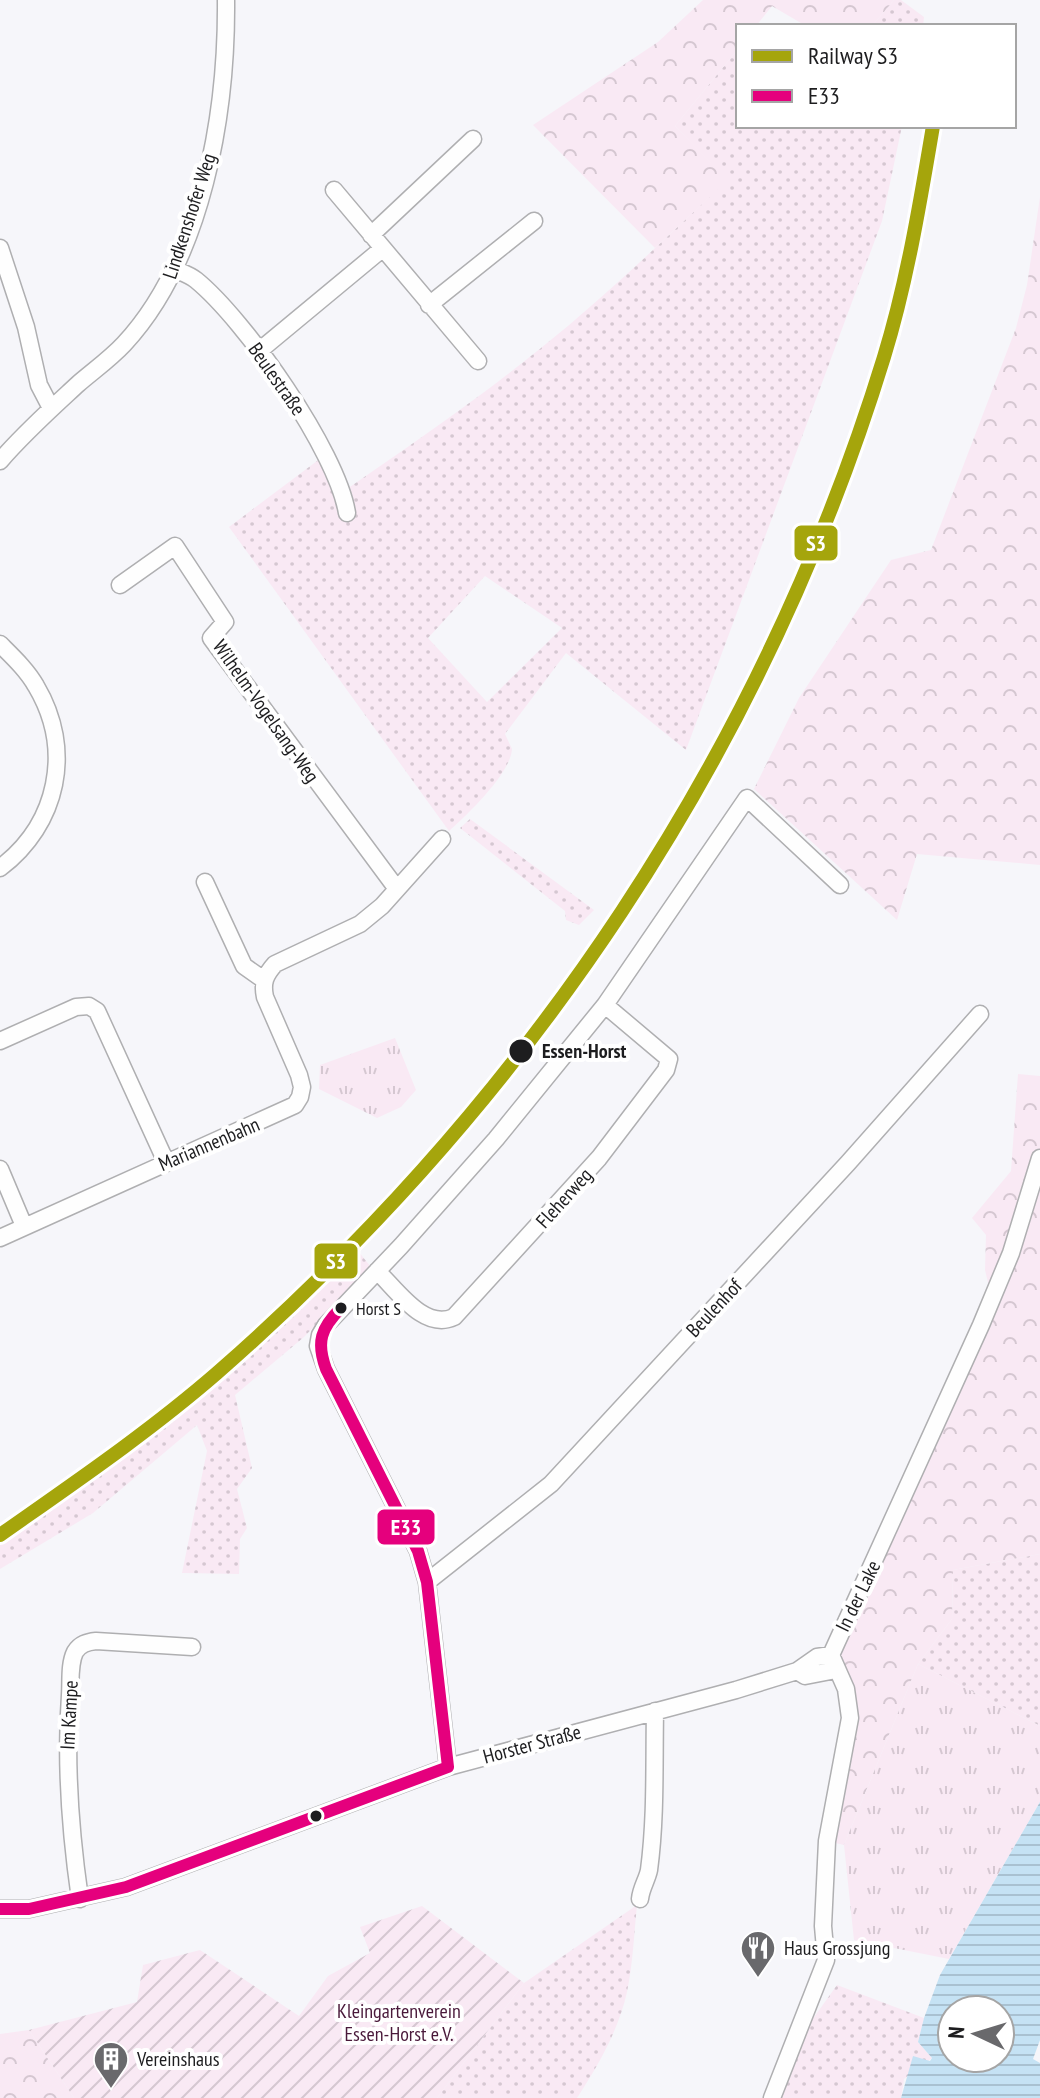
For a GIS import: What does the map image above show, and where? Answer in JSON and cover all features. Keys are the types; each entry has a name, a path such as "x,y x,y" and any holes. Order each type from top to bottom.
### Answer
{"street":[{"name":"Lindkenshofer Weg","path":"0,461 51,408 122,346 146,319 165,289 194,214 217,124 226,0"},
{"path":"371,235 473,139"},
{"path":"334,190 478,361"},
{"path":"429,305 534,221"},
{"path":"0,248 26,327 39,385 51,408"},
{"path":"259,351 382,249"},
{"name":"Beulestraße","path":"174,269 193,277 210,293 259,351 325,454 344,492 347,513"},
{"name":"Wilhelm-Vogelsang-Weg","path":"120,585 175,546 225,622 211,638 397,889"},
{"path":"0,644 25,669 46,706 52,729 56,773 53,793 38,830 0,868"},
{"path":"448,1767 427,1582 418,1551 320,1356 320,1335 337,1312 496,1139 605,1005 747,798 840,885"},
{"path":"264,980 275,964 360,924 442,839"},
{"name":"Mariannenbahn","path":"0,1238 285,1111 295,1105 300,1097 302,1087 299,1075 265,997 264,980 244,966 205,882"},
{"name":"Fleherweg","path":"377,1271 425,1317 438,1321 454,1317 599,1158 666,1070 669,1059 605,1005"},
{"path":"0,1041 76,1007 89,1006 97,1011 166,1162"},
{"name":"Beulenhof","path":"427,1582 551,1484 848,1163 980,1014"},
{"name":"In der Lake","path":"833,1662 1011,1253 1040,1158"},
{"path":"0,1169 24,1226"},
{"name":"Im Kampe","path":"80,1899 67,1788 67,1732 73,1656 82,1645 96,1641 192,1647"},
{"name":"Horster Straße","path":"0,1909 29,1909 126,1887 448,1767 736,1690 797,1671 809,1661 833,1662"},
{"path":"772,2098 826,1960 823,1926 827,1841 850,1718 846,1689 833,1662"},
{"path":"640,1899 642,1884 648,1874 651,1844 655,1711"}],"green space":[{"path":"703,0 894,0 874,24 803,24 772,6 758,24 736,24 736,51 675,126 728,180 655,248 533,125 658,42"},
{"path":"894,0 901,0 924,17 923,24 874,24"},
{"path":"736,51 736,128 902,128 882,221 686,750 566,653 505,734 512,749 504,770 487,793 449,831 229,527 325,455 344,491 419,439 565,328 727,180 675,126","holes":["485,576 562,628 487,702 428,638"]},
{"path":"1040,197 1040,865 917,854 897,920 754,789 799,698 891,560 931,550 1016,328 1027,285"},
{"path":"470,819 594,910 579,925 566,920 565,911 460,828"},
{"path":"395,1038 416,1090 401,1107 377,1118 319,1089 320,1065"},
{"path":"1018,1074 1040,1076 1040,1554 953,1570 952,1619 918,1664 844,1845 831,1842 853,1719 833,1655 991,1295 985,1270 986,1235 972,1218 1011,1171"},
{"path":"358,1251 371,1267 304,1337 235,1395 252,1468 237,1489 247,1528 240,1539 239,1574 182,1573 207,1451 197,1425 93,1513 0,1569 0,1542 96,1478 231,1371"},
{"path":"1040,1554 1040,1726 918,1664 952,1619 953,1570"},
{"path":"918,1664 1040,1726 1040,1802 949,1959 854,1940 844,1845"},
{"path":"637,1905 631,1970 619,2020 577,2098 437,2098 524,1983"},
{"name":"Kleingartenverein Essen-Horst e.V.","path":"422,1906 524,1983 437,2098 74,2098 29,2030 137,2002 143,1965 200,1950 299,2016 328,1976 370,1953 360,1927"},
{"path":"837,1985 924,2018 918,2042 932,2058 904,2079 901,2098 778,2098 802,2034"},
{"path":"29,2030 74,2098 0,2098 0,2034"}],"water":[{"path":"1040,1802 1040,2040 1033,2059 1040,2063 1040,2098 901,2098 913,2056 930,2061 932,2058 918,2042 940,1975"}],"rail line":[{"name":"S3","path":"0,1535 111,1457 191,1395 330,1267 436,1155 533,1036 622,912 702,781 772,645 833,503 884,357 900,300 933,128"}],"transit line":[{"name":"E33","path":"341,1308 325,1329 321,1351 326,1369 418,1551 427,1582 448,1767"},
{"name":"E33","path":"0,1909 29,1909 126,1887 448,1767"}],"place":[{"name":"Essen-Horst","path":"521,1051"},
{"name":"Horst S","path":"341,1308"},
{"name":"Haus Grossjung","path":"758,1979"},
{"name":"Vereinshaus","path":"111,2090"}]}
